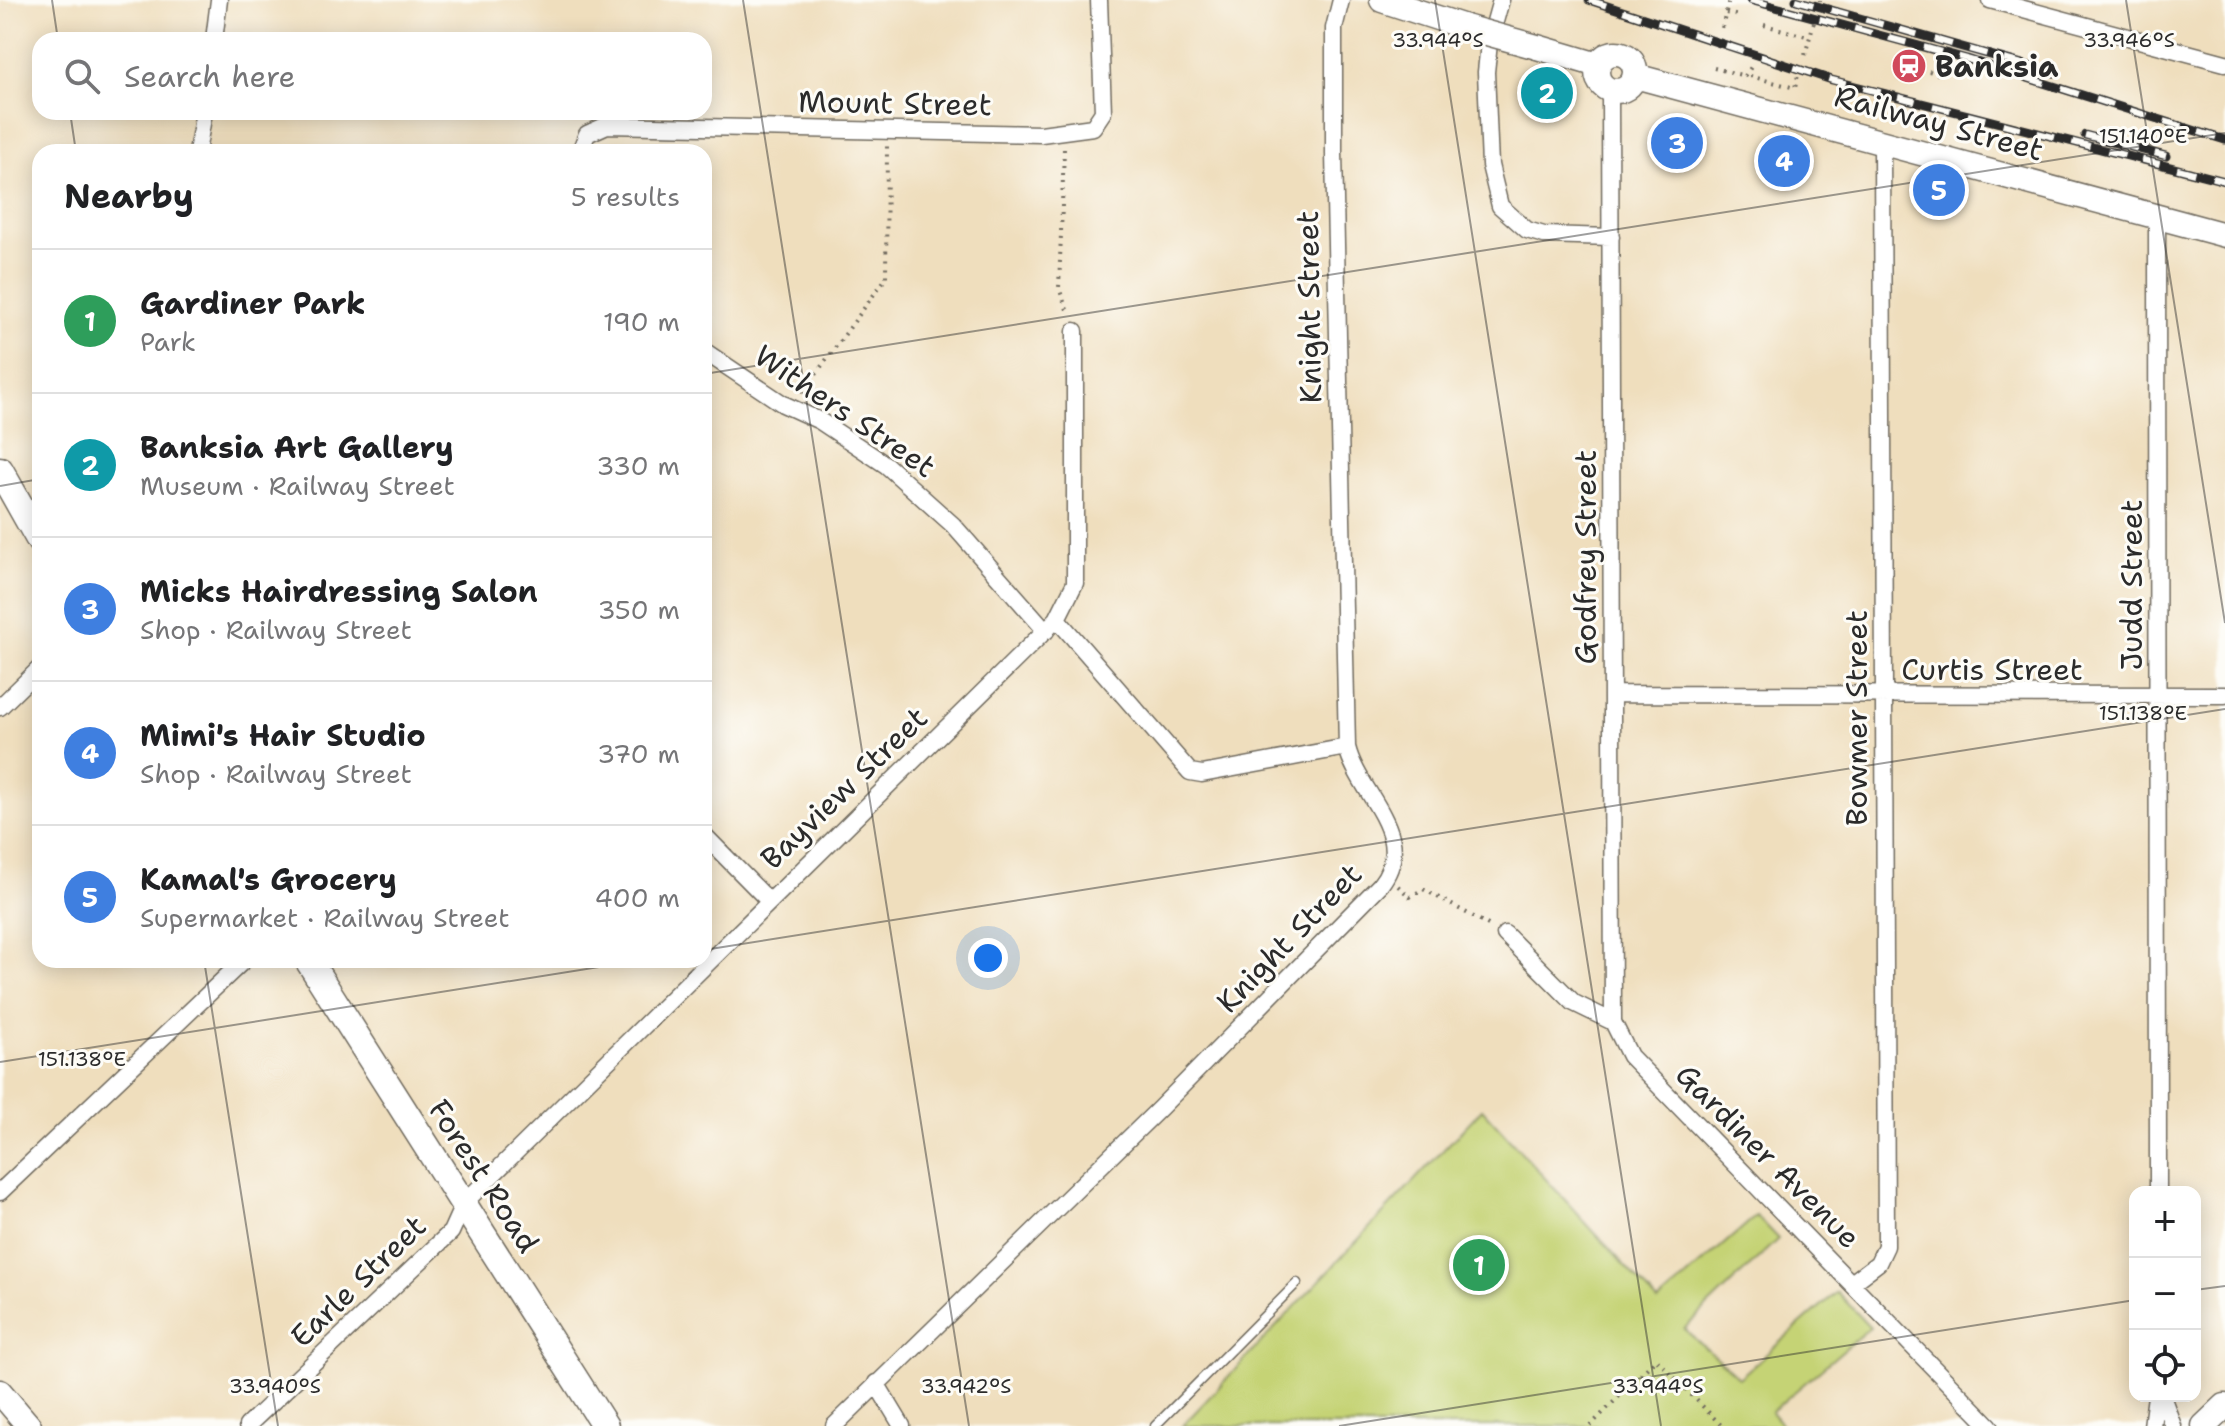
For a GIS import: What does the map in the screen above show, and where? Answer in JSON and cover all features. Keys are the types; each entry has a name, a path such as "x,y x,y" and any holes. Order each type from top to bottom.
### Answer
{"main road":[{"path":"0,470 32,527"},
{"name":"Forest Road","path":"313,968 605,1426"}],"street":[{"path":"215,32 219,0"},
{"name":"Mount Street","path":"583,144 587,134 607,125 1041,134 1093,127 1103,112 1099,0"},
{"name":"Knight Street","path":"834,1426 1160,1108 1388,876 1393,852 1390,826 1357,778 1347,747 1334,137 1334,28 1341,0"},
{"path":"1382,0 1598,65"},
{"path":"1501,0 1489,43 1486,72 1490,165 1500,206 1527,230 1544,235 1611,237"},
{"path":"1990,0 2225,63"},
{"path":"1618,53 1629,58 1635,76 1623,90 1610,91 1597,77 1598,65 1606,55 1618,53"},
{"name":"Railway Street","path":"1635,76 1882,140 2225,235"},
{"name":"Godfrey Street","path":"1610,91 1613,1022"},
{"path":"198,144 203,120"},
{"name":"Bowmer Street","path":"1853,1282 1878,1263 1886,1246 1882,140"},
{"name":"Judd Street","path":"2157,217 2160,696 2158,1186"},
{"name":"Bayview Street","path":"712,957 1051,625 1075,583 1075,331"},
{"name":"Withers Street","path":"712,356 886,465 938,509 1190,772 1202,774 1347,747"},
{"path":"0,707 32,676"},
{"name":"Curtis Street","path":"1614,694 1883,697 2225,695"},
{"path":"712,843 769,901"},
{"path":"1505,934 1574,1003 1613,1022"},
{"path":"0,1192 236,968"},
{"name":"Bayview Street","path":"464,1203 701,968"},
{"name":"Gardiner Avenue","path":"1613,1022 1630,1056 1990,1426"},
{"name":"Earle Street","path":"247,1426 451,1232 464,1203"},
{"path":"876,1383 902,1426"},
{"path":"0,1392 29,1426"},
{"path":"2152,1426 2158,1402"},
{"path":"2162,1402 2173,1426"},
{"path":"2204,1426 2225,1406"}],"lane":[{"path":"1155,1426 1297,1283"}],"path":[{"path":"1722,28 1729,0"},
{"path":"1726,13 1739,16"},
{"path":"1805,55 1814,22"},
{"path":"1764,25 1810,37"},
{"path":"1714,68 1744,75 1748,60"},
{"path":"1736,73 1745,76 1753,64 1747,86"},
{"path":"1929,71 1941,75"},
{"path":"1750,76 1795,88 1798,75"},
{"path":"1065,131 1059,288 1075,331"},
{"path":"791,408 886,278 887,132"},
{"path":"1415,897 1423,889 1505,934"},
{"path":"1590,1426 1656,1359 1722,1426"}],"green space":[{"path":"1482,1109 1658,1302 1756,1216 1778,1239 1684,1329 1739,1378 1837,1292 1870,1327 1771,1412 1783,1426 1182,1426"}],"railway":[{"path":"1589,0 1832,80 2225,181"},
{"path":"1750,0 1967,59 2225,140"},
{"path":"1796,0 2054,73"},
{"path":"2085,135 2166,156"}],"place":[{"name":"Banksia","path":"1909,66"},
{"name":"Banksia Art Gallery","path":"1547,93"},
{"name":"Micks Hairdressing Salon","path":"1677,143"},
{"name":"Mimi's Hair Studio","path":"1784,161"},
{"name":"Kamal's Grocery","path":"1939,190"},
{"name":"Gardiner Park","path":"1479,1265"}]}
